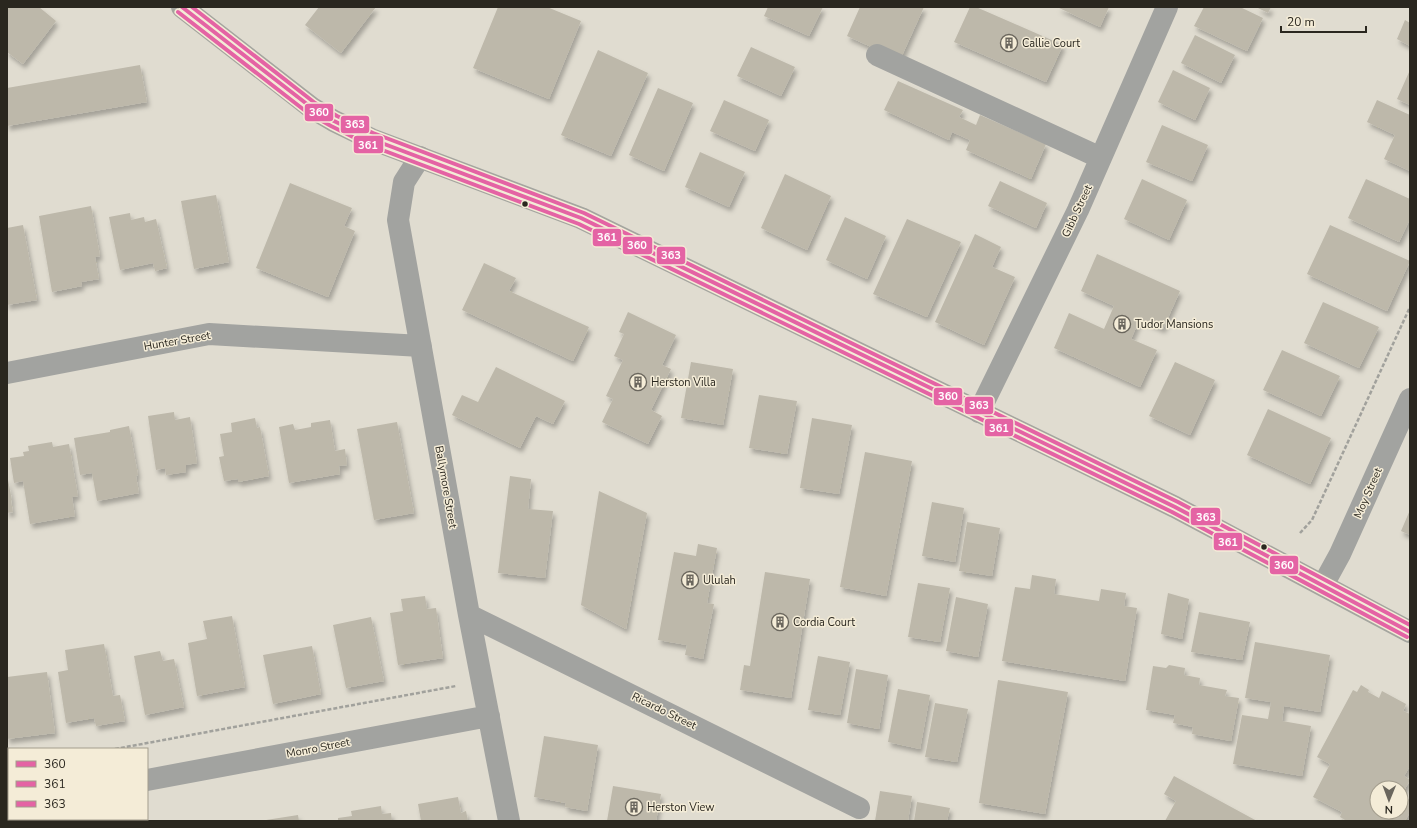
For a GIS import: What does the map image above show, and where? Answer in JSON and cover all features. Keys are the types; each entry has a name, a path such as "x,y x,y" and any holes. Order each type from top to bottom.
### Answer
{"main road":[{"path":"182,7 312,108 334,121 371,139 581,218 1175,507 1410,632"}],"street":[{"name":"Gibb Street","path":"980,412 1078,210 1167,7"},
{"path":"877,55 1101,158"},
{"name":"Ballymore Street","path":"420,157 404,182 398,220 422,346 469,615 509,821"},
{"name":"Hunter Street","path":"7,373 209,334 422,346"},
{"name":"Moy Street","path":"1323,585 1340,554 1410,399"},
{"name":"Ricardo Street","path":"469,615 859,808"},
{"name":"Monro Street","path":"148,780 489,716"}],"path":[{"path":"1300,533 1312,520 1410,307"},
{"path":"120,748 456,686"}],"building":[{"path":"7,7 39,7 56,21 23,64 7,52"},
{"path":"319,7 376,7 341,53 305,25"},
{"path":"498,7 547,7 581,21 549,99 473,68"},
{"path":"768,7 823,7 809,36 764,16"},
{"path":"860,7 924,7 900,60 847,36"},
{"name":"Callie Court","path":"970,7 976,7 1063,45 1046,82 954,42"},
{"path":"1057,7 1109,7 1100,27"},
{"path":"1204,7 1240,7 1263,18 1247,51 1194,26"},
{"path":"1256,7 1271,7 1268,13"},
{"path":"1405,20 1410,23 1410,46 1397,39"},
{"path":"1195,35 1235,55 1221,83 1181,63"},
{"path":"751,47 795,67 781,96 737,76"},
{"path":"598,50 648,73 611,156 561,135"},
{"path":"140,65 147,102 7,126 7,88"},
{"path":"1173,70 1210,88 1195,120 1158,102"},
{"path":"1410,70 1410,105 1397,99"},
{"path":"898,81 963,110 959,117 976,125 980,115 1046,144 1031,179 966,150 970,140 952,132 949,140 884,110"},
{"path":"658,88 693,103 664,171 629,155"},
{"path":"724,100 769,120 755,151 710,131"},
{"path":"1377,100 1410,115 1410,171 1384,159 1395,135 1367,122"},
{"path":"1162,125 1208,145 1192,181 1146,162"},
{"path":"700,152 745,172 729,207 685,187"},
{"path":"785,174 831,196 807,250 761,228"},
{"path":"1142,179 1187,200 1169,240 1124,219"},
{"path":"1366,179 1410,199 1410,219 1399,242 1348,218"},
{"path":"1000,181 1047,203 1036,228 988,206"},
{"path":"290,183 352,208 344,226 355,231 328,297 256,268"},
{"path":"216,195 229,262 194,269 181,201"},
{"path":"91,206 100,256 95,257 99,279 81,282 82,286 52,292 39,216"},
{"path":"130,213 131,220 144,217 145,222 156,219 167,268 155,271 153,263 120,270 109,217"},
{"path":"845,217 886,236 867,279 826,260"},
{"path":"907,219 961,242 927,317 873,294"},
{"path":"23,225 37,300 7,305 7,228"},
{"path":"1330,225 1410,261 1387,311 1307,274"},
{"path":"975,234 1001,247 992,267 1015,277 984,345 935,322"},
{"name":"Tudor Mansions","path":"1097,254 1180,291 1163,329 1140,319 1131,339 1157,350 1140,387 1054,348 1069,313 1104,329 1114,306 1081,291"},
{"path":"484,263 516,278 509,291 589,327 573,361 462,310"},
{"path":"1323,302 1379,327 1359,368 1304,343"},
{"name":"Herston Villa","path":"628,312 676,335 662,365 671,369 651,410 662,416 648,444 602,422 613,399 606,396 623,360 614,356 624,334 619,332"},
{"path":"1282,350 1340,376 1321,416 1263,390"},
{"path":"691,362 733,369 723,425 681,418"},
{"path":"1175,362 1215,380 1190,435 1149,416"},
{"path":"496,367 565,401 553,424 536,416 520,448 452,415 462,395 478,402"},
{"path":"759,395 797,401 787,454 749,448"},
{"path":"1268,409 1331,438 1310,484 1247,455"},
{"path":"174,412 175,420 190,417 197,463 186,465 186,472 166,475 165,468 156,470 148,416"},
{"path":"255,418 257,428 260,427 269,476 238,482 238,479 224,481 219,457 224,456 220,434 232,432 231,423"},
{"path":"812,418 852,425 839,494 800,488"},
{"path":"330,420 335,451 345,449 347,465 339,466 340,474 289,483 279,427 293,424 295,430 311,427 311,423"},
{"path":"397,422 414,513 374,520 357,429"},
{"path":"129,426 138,475 136,476 139,493 97,501 92,473 80,475 74,438 110,432 110,430"},
{"path":"52,442 53,447 69,444 78,496 72,497 75,516 30,524 23,481 14,483 10,458 24,456 23,452 29,451 28,446"},
{"path":"865,452 912,461 886,596 840,587"},
{"path":"7,475 13,512 7,513"},
{"path":"510,476 531,479 528,509 553,511 545,578 498,573"},
{"path":"599,491 647,513 626,629 581,605"},
{"path":"932,502 964,508 955,562 922,556"},
{"path":"1410,510 1410,535 1401,531"},
{"path":"967,522 1000,528 992,576 959,571"},
{"name":"Ululah","path":"698,544 717,548 707,603 714,604 703,659 685,655 687,645 658,640 674,552 696,556"},
{"name":"Cordia Court","path":"765,572 810,579 791,698 740,690 744,665 750,666"},
{"path":"1032,575 1056,579 1054,594 1099,601 1101,589 1126,593 1124,606 1137,608 1125,681 1002,661 1015,587 1030,589"},
{"path":"918,583 950,588 940,642 908,637"},
{"path":"1168,593 1189,599 1182,639 1161,634"},
{"path":"425,596 427,609 436,608 443,658 398,665 390,613 403,611 401,599"},
{"path":"956,597 988,604 978,657 946,651"},
{"path":"1199,612 1250,622 1242,660 1191,652"},
{"path":"232,616 245,687 197,696 188,643 207,639 203,621"},
{"path":"371,617 384,681 346,688 333,625"},
{"path":"1255,642 1330,655 1320,712 1284,706 1282,721 1311,726 1302,776 1233,764 1242,715 1268,719 1271,702 1245,698"},
{"path":"104,644 113,696 120,695 125,721 96,726 94,718 66,723 58,672 68,670 65,650"},
{"path":"312,646 321,694 273,704 263,655"},
{"path":"160,651 163,661 174,659 184,707 145,715 134,656"},
{"path":"818,656 850,662 840,715 808,710"},
{"path":"1169,665 1185,668 1184,675 1200,678 1199,685 1227,690 1225,696 1239,698 1231,741 1192,734 1193,727 1173,723 1175,715 1146,710 1153,666 1166,668"},
{"path":"856,669 888,675 879,729 847,723"},
{"path":"47,672 55,733 7,739 7,677"},
{"path":"998,680 1068,692 1045,814 979,803"},
{"path":"1361,685 1369,690 1368,692 1379,698 1382,691 1406,704 1403,711 1410,714 1410,766 1404,776 1410,780 1409,782 1409,780 1369,780 1369,820 1405,821 1347,821 1340,817 1342,812 1313,797 1330,764 1317,757 1353,690 1357,692"},
{"path":"898,689 930,695 920,749 888,742"},
{"path":"935,703 968,709 957,762 925,757"},
{"path":"544,736 598,745 587,811 565,807 566,803 534,797"},
{"path":"1174,776 1257,821 1165,821 1176,801 1164,794"},
{"name":"Herston View","path":"613,786 661,794 656,821 607,821"},
{"path":"880,791 912,796 908,821 875,821"},
{"path":"458,797 461,813 466,811 468,821 421,821 418,804"},
{"path":"1409,800 1410,800 1409,814"},
{"path":"917,802 950,808 947,821 914,821"},
{"path":"381,806 382,814 391,813 392,821 338,821 338,818 352,816 351,811"},
{"path":"298,815 299,821 266,821 266,820"}],"transit line":[{"name":"360","path":"182,7 312,108 334,121 371,139 581,218 1175,507 1410,632"},
{"name":"363","path":"192,7 315,103 337,116 373,133 584,213 1178,502 1410,625"},
{"name":"361","path":"178,12 308,113 331,126 369,145 579,224 1172,512 1407,637"}],"place":[{"name":"Callie Court","path":"1009,43"},
{"name":"Tudor Mansions","path":"1122,324"},
{"name":"Herston Villa","path":"638,382"},
{"name":"Ululah","path":"690,580"},
{"name":"Cordia Court","path":"780,622"},
{"name":"Herston View","path":"634,807"}]}
